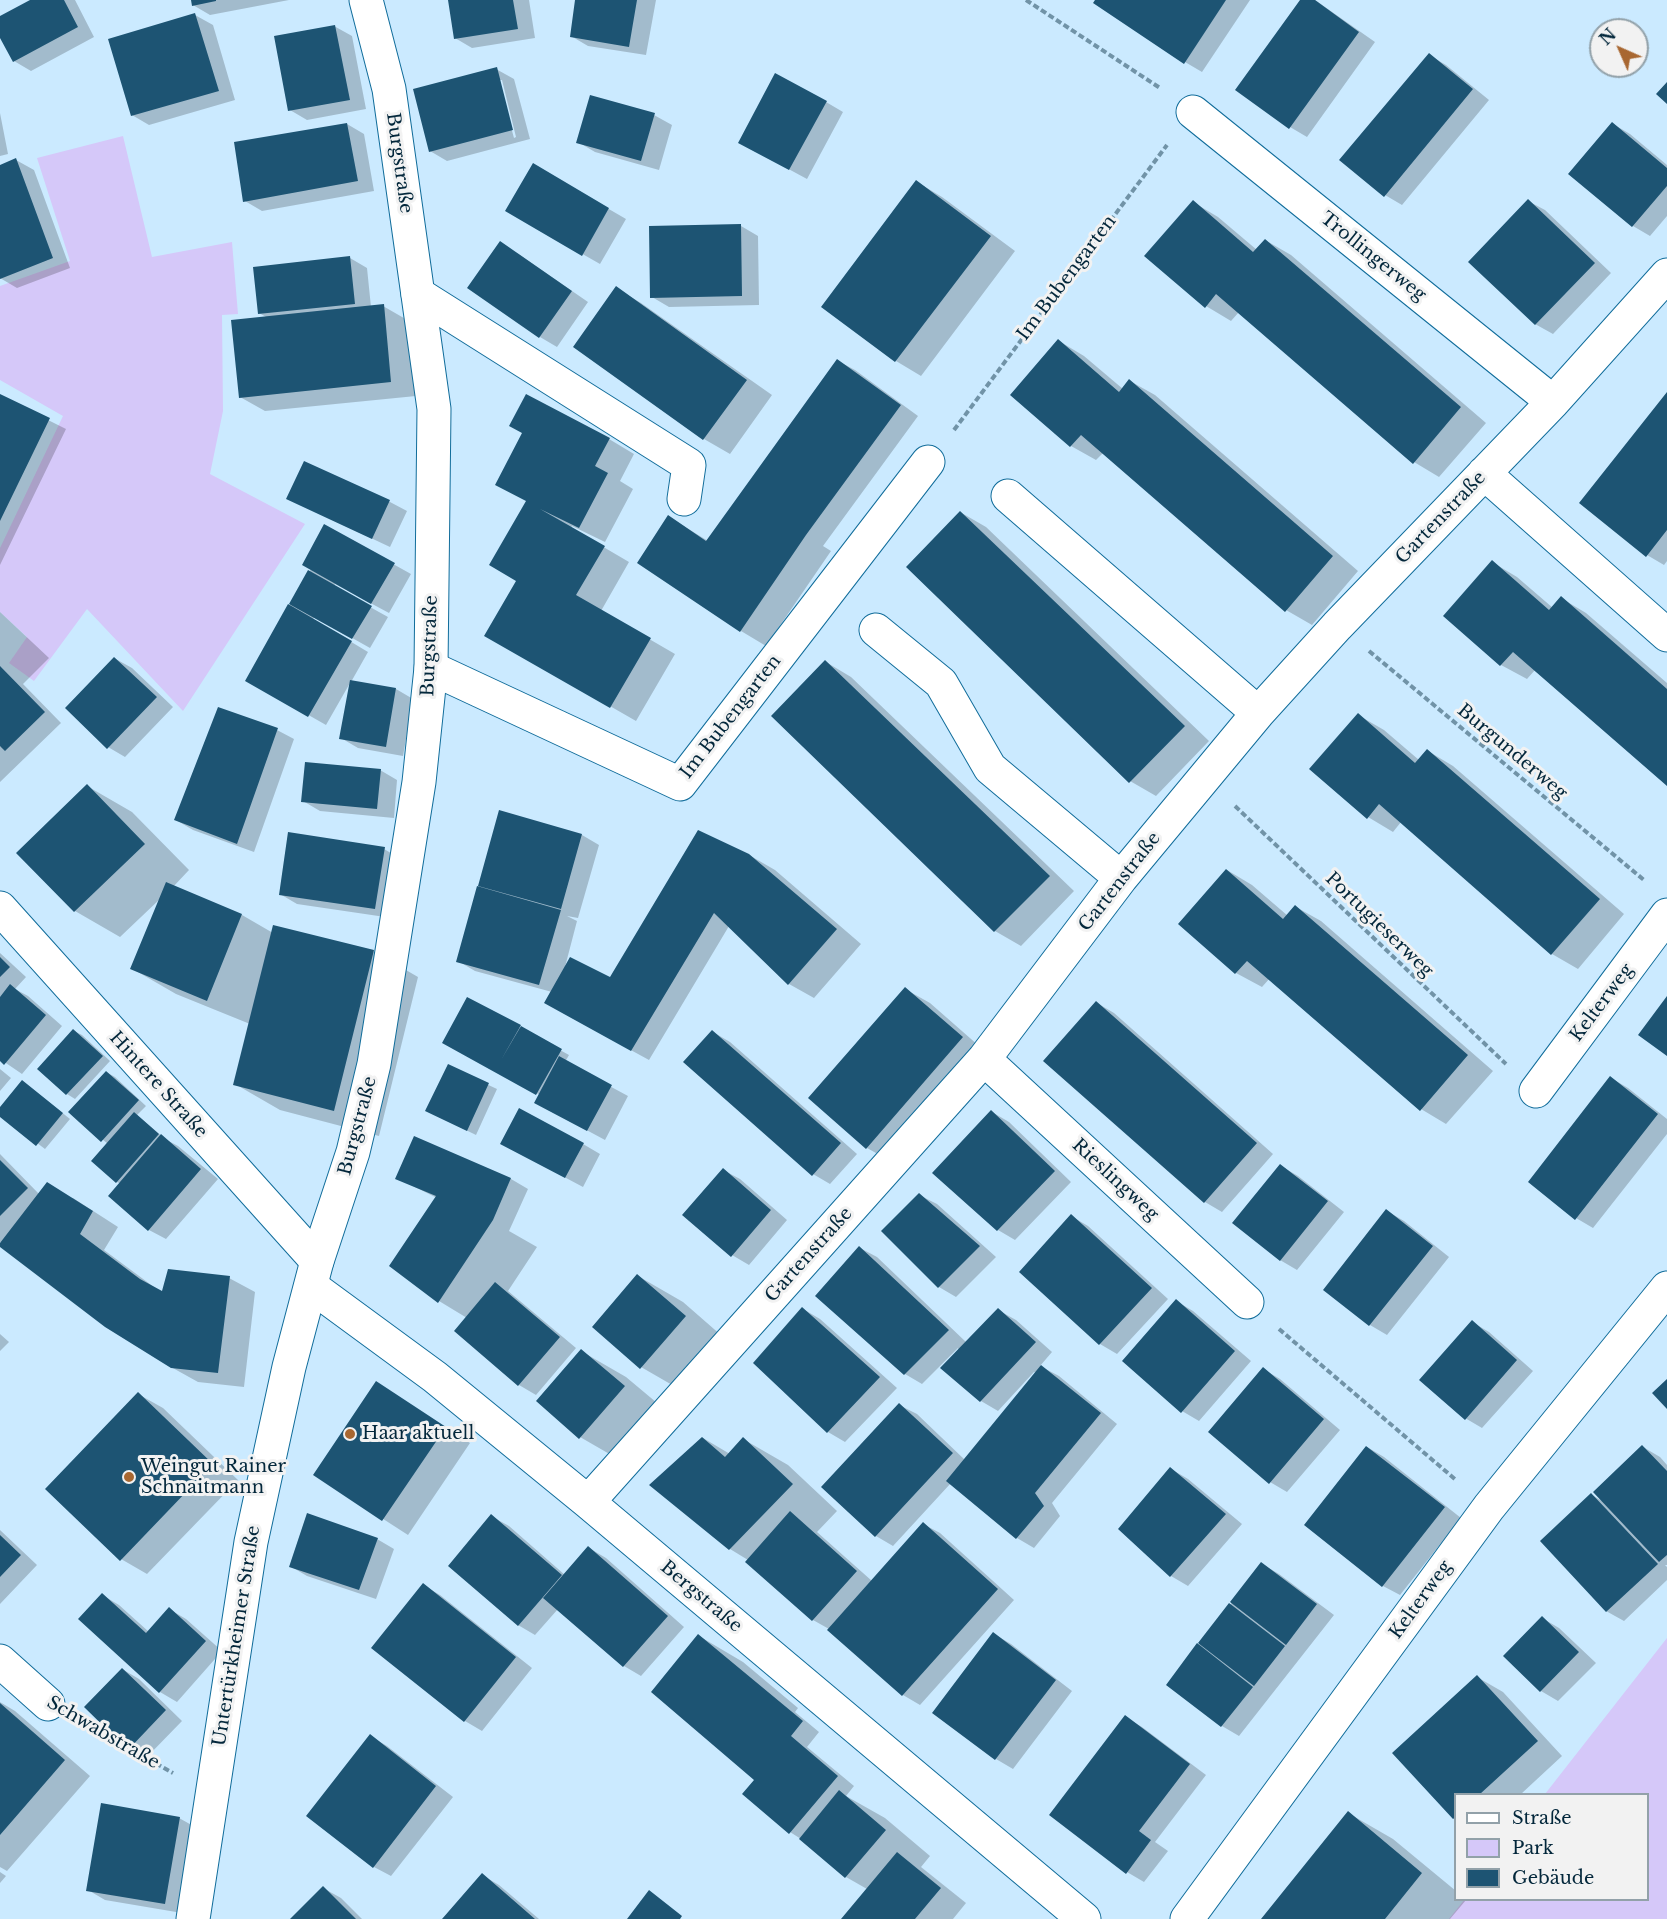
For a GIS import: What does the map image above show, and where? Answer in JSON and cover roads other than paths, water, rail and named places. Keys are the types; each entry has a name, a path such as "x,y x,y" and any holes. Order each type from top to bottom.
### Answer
{"street":[{"name":"Burgstraße","path":"314,1273 353,1152 374,1064 419,782 432,668 434,409 389,89 366,0"},
{"name":"Trollingerweg","path":"1193,112 1553,402"},
{"name":"Gartenstraße","path":"588,1502 984,1059 1121,878 1258,713 1337,626 1553,402 1667,275"},
{"path":"418,294 689,465 684,499"},
{"name":"Im Bubengarten","path":"432,668 680,784 928,462"},
{"path":"1484,473 1667,635"},
{"path":"1008,496 1258,713"},
{"path":"876,630 941,683 990,768 1121,878"},
{"name":"Hintere Straße","path":"0,908 314,1273"},
{"name":"Kelterweg","path":"1536,1091 1667,915"},
{"name":"Rieslingweg","path":"984,1059 1246,1302"},
{"name":"Bergstraße","path":"314,1273 435,1377 588,1502 1084,1919"},
{"name":"Untertürkheimer Straße","path":"194,1919 251,1542 289,1367 314,1273"},
{"name":"Kelterweg","path":"1187,1919 1489,1507 1667,1288"},
{"name":"Schwabstraße","path":"0,1661 48,1704"}],"place":[{"name":"Haar aktuell","path":"350,1434"},
{"name":"Weingut Rainer Schnaitmann","path":"129,1477"}]}
